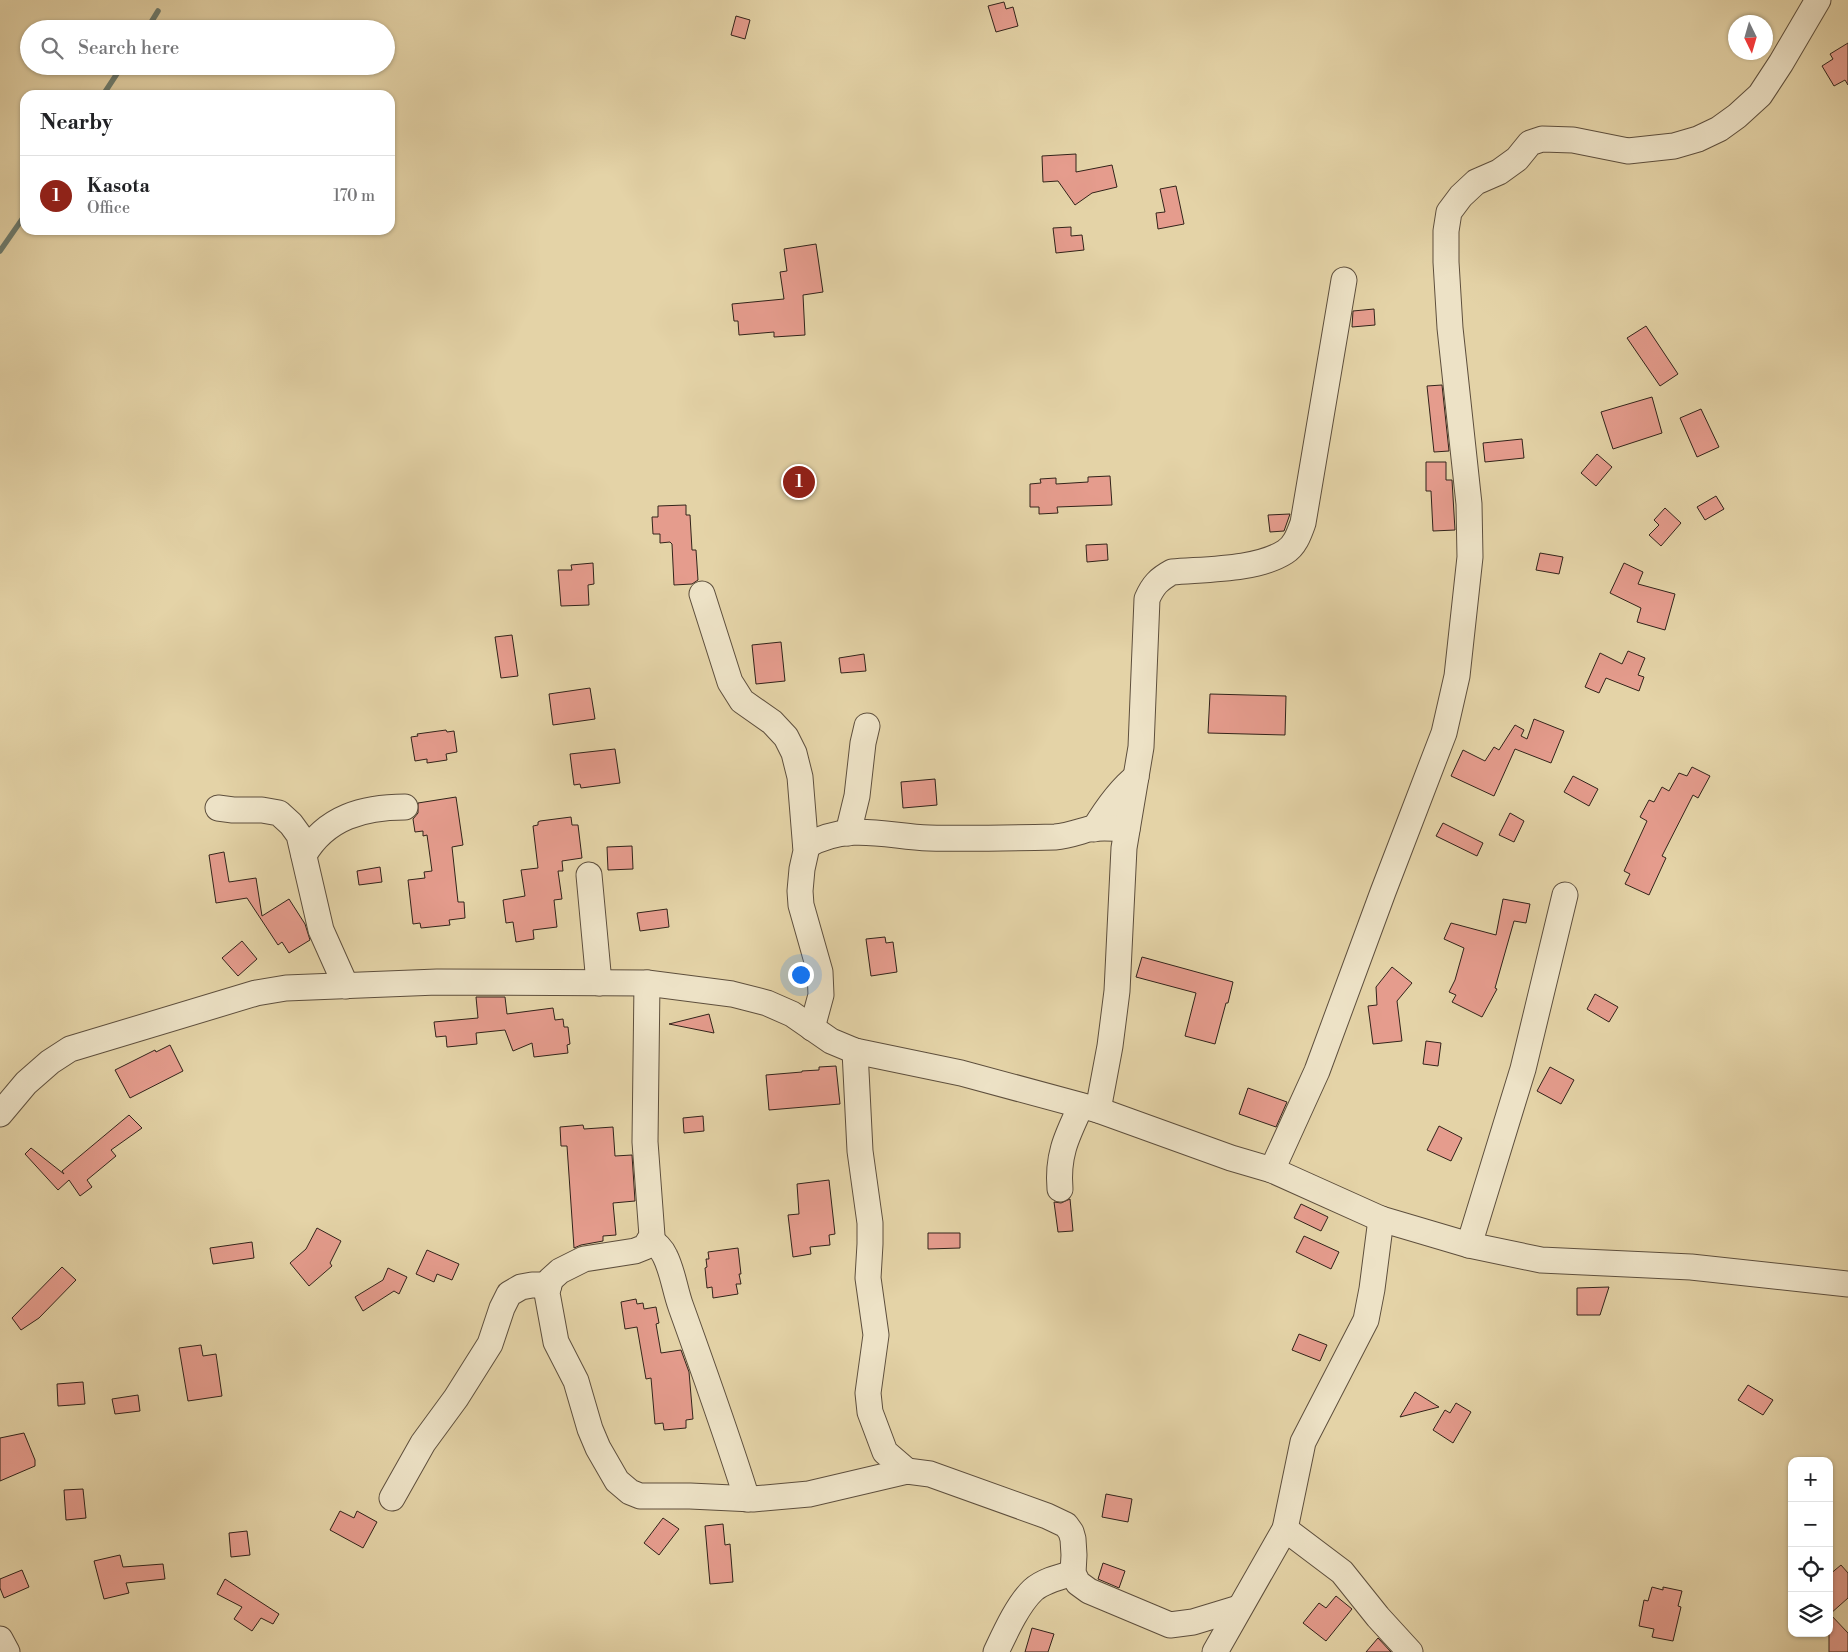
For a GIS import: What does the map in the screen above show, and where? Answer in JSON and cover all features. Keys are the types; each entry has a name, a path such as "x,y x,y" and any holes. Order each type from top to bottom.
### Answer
{"street":[{"path":"1272,1170 1317,1071 1444,733 1457,676 1470,556 1469,504 1450,328 1446,262 1446,231 1449,212 1461,196 1476,182 1499,172 1517,159 1530,144 1542,139 1573,140 1628,150 1674,146 1698,139 1719,128 1737,116 1760,95 1781,64 1818,0"},
{"path":"1060,1189 1063,1146 1089,1108 1110,1046 1116,991 1124,848 1141,747 1147,599 1152,587 1160,578 1172,572 1258,564 1286,552 1295,542 1303,523 1344,280"},
{"path":"702,594 730,682 742,701 772,722 786,737 794,753 800,777 806,846 800,891 801,906 820,972 821,995 812,1028"},
{"path":"848,833 857,796 863,743 867,726"},
{"path":"1094,829 1128,783 1136,777"},
{"path":"304,855 321,833 357,812 405,807"},
{"path":"218,808 262,810 279,813 299,835 321,930 346,986"},
{"path":"806,846 821,837 848,833 891,833 927,838 1007,838 1058,837 1094,829 1127,829"},
{"path":"589,876 599,983"},
{"path":"1468,1245 1523,1069 1564,895"},
{"path":"0,1114 26,1083 50,1062 70,1049 226,1000 256,993 286,988 437,982 647,982 732,994 767,1003 792,1014 832,1041 855,1051 954,1071 1089,1108 1231,1158 1272,1170 1381,1219 1468,1245 1541,1260 1690,1267 1848,1284"},
{"path":"647,982 645,1142 652,1236 644,1247 635,1251 584,1259 554,1275 550,1280 547,1293 556,1342 576,1381 598,1448 618,1481 630,1492 640,1496 747,1499 809,1494 907,1471 930,1474 968,1486 1066,1525 1073,1538 1073,1573 1078,1583 1089,1591 1170,1625 1193,1622 1239,1608"},
{"path":"855,1051 860,1151 870,1222 868,1278 876,1335 868,1393 869,1403 877,1433 885,1452 907,1471"},
{"path":"1216,1652 1285,1529 1302,1442 1366,1320 1381,1219"},
{"path":"650,1240 659,1246 665,1255 680,1306 692,1334 747,1499"},
{"path":"392,1498 423,1442 456,1398 490,1344 502,1308 509,1294 521,1287 532,1285 549,1286"},
{"path":"1285,1529 1342,1572 1378,1618 1410,1652"},
{"path":"996,1652 1024,1601 1034,1590 1049,1580 1073,1573"},
{"path":"0,1639 7,1652"}],"building":[{"path":"1004,2 1006,9 1013,7 1018,26 996,32 988,6"},
{"path":"736,16 750,20 745,39 731,35"},
{"path":"1848,43 1848,85 1845,80 1834,86 1822,66 1833,59 1830,54"},
{"path":"1076,154 1076,172 1112,165 1117,187 1092,193 1075,205 1058,181 1043,182 1042,156"},
{"path":"1176,186 1184,224 1158,229 1156,213 1165,212 1160,189"},
{"path":"1071,227 1071,236 1082,235 1084,250 1056,253 1053,228"},
{"path":"816,244 823,292 803,295 805,335 774,337 774,332 739,335 738,321 734,321 732,304 784,299 780,272 787,271 784,249"},
{"path":"1374,309 1375,325 1352,327 1353,311"},
{"path":"1646,326 1678,374 1660,386 1627,338"},
{"path":"1442,385 1449,451 1434,452 1427,386"},
{"path":"1652,397 1662,433 1613,449 1601,412"},
{"path":"1701,409 1719,447 1697,457 1680,418"},
{"path":"1522,439 1524,458 1485,462 1483,443"},
{"path":"1597,454 1612,467 1596,486 1581,473"},
{"path":"1426,462 1446,462 1446,480 1452,480 1455,530 1433,531 1431,491 1426,491"},
{"path":"1110,476 1112,505 1057,507 1058,513 1039,514 1039,507 1030,507 1030,484 1041,483 1040,479 1056,478 1056,484 1088,482 1088,477"},
{"path":"1716,496 1724,509 1705,520 1697,507"},
{"path":"686,505 686,515 690,515 692,550 696,550 698,580 692,584 674,585 672,544 670,542 660,543 660,534 653,534 652,517 658,517 658,506"},
{"path":"1665,508 1681,523 1661,546 1649,535 1659,525 1654,520"},
{"path":"1290,514 1284,531 1270,532 1268,515"},
{"path":"1107,544 1108,560 1087,562 1086,545"},
{"path":"1540,553 1563,557 1559,574 1536,570"},
{"path":"593,563 594,584 588,585 589,605 561,606 558,570 572,570 571,565"},
{"path":"1624,563 1643,572 1638,584 1675,594 1665,630 1637,622 1641,608 1610,593"},
{"path":"512,635 518,676 501,678 495,637"},
{"path":"781,642 785,681 756,684 752,645"},
{"path":"1628,651 1645,658 1638,675 1644,677 1639,691 1606,678 1599,693 1585,687 1600,653 1622,664"},
{"path":"864,654 866,671 841,673 839,658"},
{"path":"590,688 595,719 553,725 549,694"},
{"path":"1210,694 1286,696 1285,735 1208,733"},
{"path":"1534,719 1564,731 1551,763 1515,749 1494,796 1451,776 1463,750 1485,761 1494,747 1499,750 1515,725 1524,730 1521,736 1527,739"},
{"path":"446,730 447,732 454,731 457,752 446,754 447,760 427,763 427,759 415,761 411,737 418,736 417,734"},
{"path":"615,749 620,783 581,788 580,784 574,785 570,754"},
{"path":"1692,767 1710,776 1698,798 1693,795 1662,856 1666,858 1649,895 1625,884 1630,874 1624,871 1647,821 1640,817 1649,800 1654,802 1662,787 1669,791 1679,773 1687,776"},
{"path":"1573,776 1598,789 1589,806 1564,792"},
{"path":"935,779 937,805 903,808 901,782"},
{"path":"456,797 463,845 452,847 458,902 464,902 465,918 449,920 450,925 421,928 420,923 413,924 408,880 425,878 424,872 432,871 427,835 423,836 423,831 415,832 413,819 418,813 418,803"},
{"path":"1510,813 1524,821 1514,842 1499,835"},
{"path":"571,817 572,825 578,825 582,858 562,861 563,871 558,871 562,899 554,900 557,927 533,930 534,939 516,942 513,922 506,923 503,900 525,896 521,870 538,868 533,826 538,825 540,821"},
{"path":"1443,823 1483,843 1477,856 1436,836"},
{"path":"632,846 633,869 608,870 607,847"},
{"path":"224,852 229,882 256,878 262,916 289,899 305,924 310,940 289,953 282,942 278,945 247,898 216,903 209,855"},
{"path":"380,867 382,882 359,885 357,871"},
{"path":"1503,899 1530,904 1526,923 1514,921 1495,988 1497,989 1482,1017 1452,1002 1456,995 1449,992 1455,980 1464,948 1444,939 1451,923 1496,935"},
{"path":"667,909 669,927 640,931 637,913"},
{"path":"885,937 886,943 893,942 897,972 871,976 866,939"},
{"path":"242,941 257,959 238,976 222,958"},
{"path":"1142,957 1233,982 1215,1044 1185,1036 1196,993 1136,977"},
{"path":"1392,967 1412,983 1397,1001 1402,1041 1373,1044 1368,1006 1377,1005 1376,987"},
{"path":"1595,994 1618,1007 1609,1022 1587,1009"},
{"path":"476,997 505,997 507,1014 553,1008 555,1020 563,1019 564,1027 568,1027 570,1044 567,1045 568,1053 534,1057 532,1043 513,1051 505,1030 476,1033 477,1044 447,1047 446,1036 436,1037 434,1022 478,1018"},
{"path":"709,1014 714,1033 669,1024"},
{"path":"1426,1041 1441,1043 1438,1066 1423,1064"},
{"path":"170,1045 183,1071 130,1098 115,1070 155,1050 156,1052"},
{"path":"836,1066 840,1104 769,1110 766,1075 819,1070 819,1067"},
{"path":"1550,1067 1574,1080 1561,1104 1537,1091"},
{"path":"1248,1088 1287,1102 1276,1127 1239,1114"},
{"path":"129,1115 142,1128 111,1150 116,1156 87,1180 92,1187 80,1196 69,1180 58,1190 25,1154 31,1148 64,1174 62,1171"},
{"path":"703,1116 704,1131 684,1133 683,1118"},
{"path":"583,1125 584,1129 613,1127 615,1156 632,1155 635,1201 613,1203 616,1235 603,1236 603,1241 574,1248 567,1146 561,1146 560,1127"},
{"path":"1439,1126 1462,1138 1451,1161 1427,1150"},
{"path":"829,1180 835,1234 829,1235 830,1245 810,1247 811,1254 793,1257 788,1215 799,1214 797,1184"},
{"path":"1070,1199 1073,1231 1058,1232 1054,1202 1061,1203"},
{"path":"1301,1204 1328,1217 1321,1231 1294,1218"},
{"path":"317,1228 341,1241 330,1263 332,1266 309,1286 290,1263 306,1249"},
{"path":"928,1233 960,1233 960,1248 928,1249"},
{"path":"1304,1236 1339,1252 1331,1269 1296,1252"},
{"path":"252,1242 254,1258 213,1264 210,1248"},
{"path":"738,1248 741,1284 736,1284 738,1294 713,1298 712,1287 707,1288 705,1268 707,1267 706,1259 709,1259 708,1252"},
{"path":"427,1250 459,1264 452,1280 437,1274 434,1282 416,1274"},
{"path":"62,1267 76,1280 39,1318 21,1330 12,1318"},
{"path":"388,1268 407,1277 399,1294 394,1291 363,1311 355,1297 383,1280"},
{"path":"1609,1287 1600,1315 1577,1315 1577,1288"},
{"path":"636,1299 637,1304 643,1303 644,1309 656,1307 659,1323 656,1324 661,1353 681,1350 689,1372 693,1419 686,1420 686,1428 664,1430 663,1423 655,1424 651,1378 646,1379 637,1327 625,1329 621,1302"},
{"path":"1299,1334 1327,1345 1320,1361 1292,1350"},
{"path":"201,1345 203,1356 216,1354 222,1396 188,1401 179,1348"},
{"path":"83,1382 85,1404 58,1406 57,1384"},
{"path":"1748,1385 1773,1400 1763,1415 1738,1400"},
{"path":"1415,1392 1439,1407 1400,1417"},
{"path":"138,1395 140,1411 115,1414 112,1399"},
{"path":"1456,1403 1471,1412 1453,1443 1433,1430 1445,1410 1450,1413"},
{"path":"24,1433 35,1460 35,1466 0,1481 0,1438"},
{"path":"83,1489 86,1518 66,1520 64,1490"},
{"path":"1106,1494 1132,1499 1128,1522 1102,1517"},
{"path":"340,1511 354,1518 357,1511 377,1522 363,1548 330,1530"},
{"path":"663,1518 679,1529 659,1555 644,1543"},
{"path":"723,1524 725,1545 730,1544 733,1582 710,1584 705,1526"},
{"path":"247,1531 250,1555 231,1557 229,1533"},
{"path":"120,1555 123,1567 163,1564 165,1579 126,1583 129,1593 104,1599 94,1561"},
{"path":"1103,1563 1125,1571 1119,1588 1098,1579"},
{"path":"1841,1565 1848,1573 1848,1598 1833,1611 1833,1592 1833,1572"},
{"path":"22,1570 29,1587 4,1598 0,1588 0,1579"},
{"path":"225,1579 279,1614 273,1624 261,1618 252,1631 234,1619 242,1607 217,1594"},
{"path":"1652,1587 1663,1590 1663,1587 1682,1591 1678,1606 1681,1607 1673,1641 1652,1637 1654,1629 1639,1626 1644,1600 1648,1601"},
{"path":"1336,1596 1352,1609 1326,1641 1303,1623 1319,1603 1326,1608"},
{"path":"1833,1617 1848,1633 1848,1652 1829,1652 1829,1637 1833,1637"},
{"path":"1032,1628 1054,1634 1048,1652 1025,1652"},
{"path":"1378,1638 1391,1652 1366,1652"}],"waterway":[{"path":"152,20 158,11"},
{"path":"106,90 116,75"},
{"path":"0,251 20,222"}],"place":[{"name":"Kasota","path":"799,482"}]}
